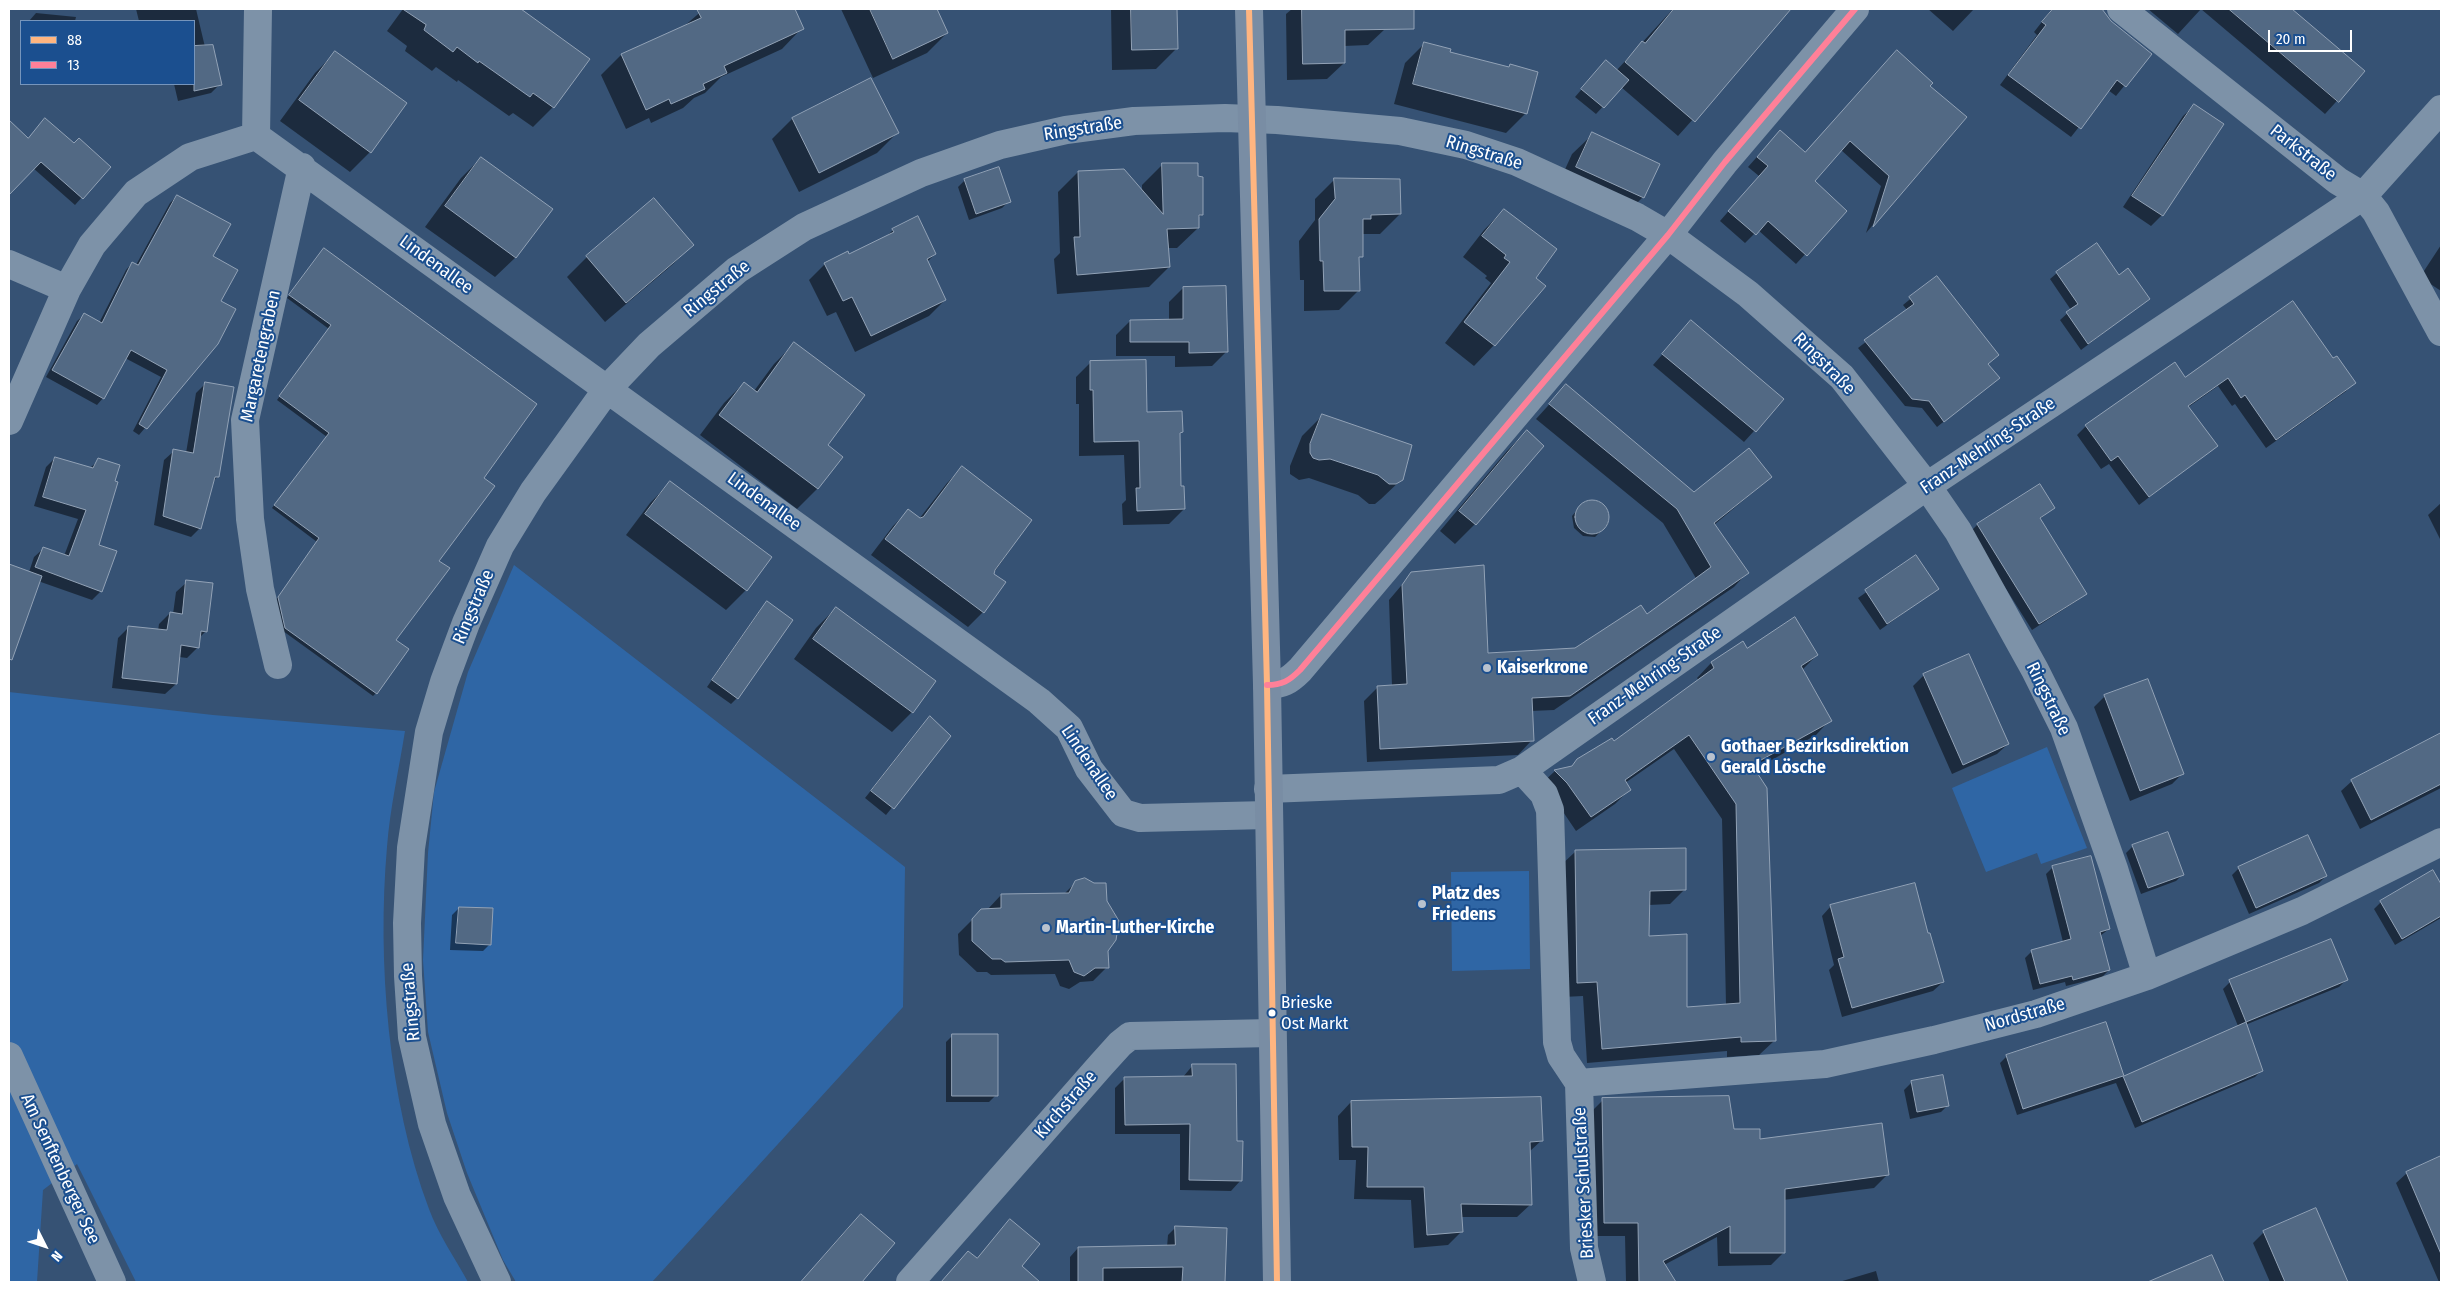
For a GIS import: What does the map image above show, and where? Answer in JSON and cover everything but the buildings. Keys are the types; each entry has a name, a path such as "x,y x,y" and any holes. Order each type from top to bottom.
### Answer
{"main road":[{"path":"1249,9 1267,685 1277,1282"}],"street":[{"path":"9,421 67,289 92,245 136,193 190,158 256,136 258,9"},
{"path":"1267,685 1281,685 1300,670 1668,235 1725,162 1855,9"},
{"name":"Parkstraße","path":"2121,9 2338,181 2363,196 2376,212 2441,332"},
{"name":"Franz-Mehring-Straße","path":"1522,770 1927,486 2363,196 2441,109"},
{"name":"Ringstraße","path":"497,1282 457,1196 432,1124 412,1038 408,976 411,848 429,732 444,682 482,583 500,546 533,492 608,388 649,345 737,270 804,227 921,172 1000,146 1066,130 1134,121 1252,119 1400,131 1466,145 1518,162 1637,217 1668,235 1748,294 1842,377 1927,486 1958,531 2064,728 2114,869 2147,976"},
{"name":"Lindenallee","path":"256,136 302,167 608,388 1038,701 1069,728 1089,769 1122,812 1140,818 1268,802"},
{"name":"Margaretengraben","path":"278,665 260,589 250,519 245,420 302,167"},
{"path":"9,264 67,289"},
{"path":"1268,802 1499,780 1522,770 1544,794 1550,810 1557,1042 1561,1056 1579,1083"},
{"name":"Nordstraße","path":"1579,1083 1769,1070 1825,1064 1934,1040 2036,1014 2147,976 2302,911 2441,842"},
{"name":"Kirchstraße","path":"910,1282 1101,1064 1130,1036 1272,1032"},
{"name":"Am Senftenberger See","path":"9,1056 112,1282"},
{"name":"Briesker Schulstraße","path":"1579,1083 1584,1248 1592,1282"}],"shaded area":[{"path":"514,565 905,867 903,1007 652,1282 516,1282 503,1260 467,1173 447,1113 428,1032 423,960 428,853 434,792 468,672"},
{"path":"9,692 213,715 405,731 390,818 384,891 385,983 389,1030 395,1077 415,1167 433,1218 468,1282 136,1282 77,1164 43,1190 37,1282 9,1282"},
{"path":"2047,747 2087,848 2041,864 2037,853 1986,872 1952,788"},
{"path":"1529,871 1530,969 1452,971 1451,872"}],"transit line":[{"name":"88","path":"1249,9 1267,685 1277,1282"},
{"name":"13","path":"1267,685 1285,682 1300,670 1668,235 1725,162 1855,9"}],"place":[{"name":"Kaiserkrone","path":"1487,668"},
{"name":"Gothaer Bezirksdirektion Gerald Lösche","path":"1711,757"},
{"name":"Platz des Friedens","path":"1422,904"},
{"name":"Martin-Luther-Kirche","path":"1046,928"},
{"name":"Brieske Ost Markt","path":"1272,1013"}]}
